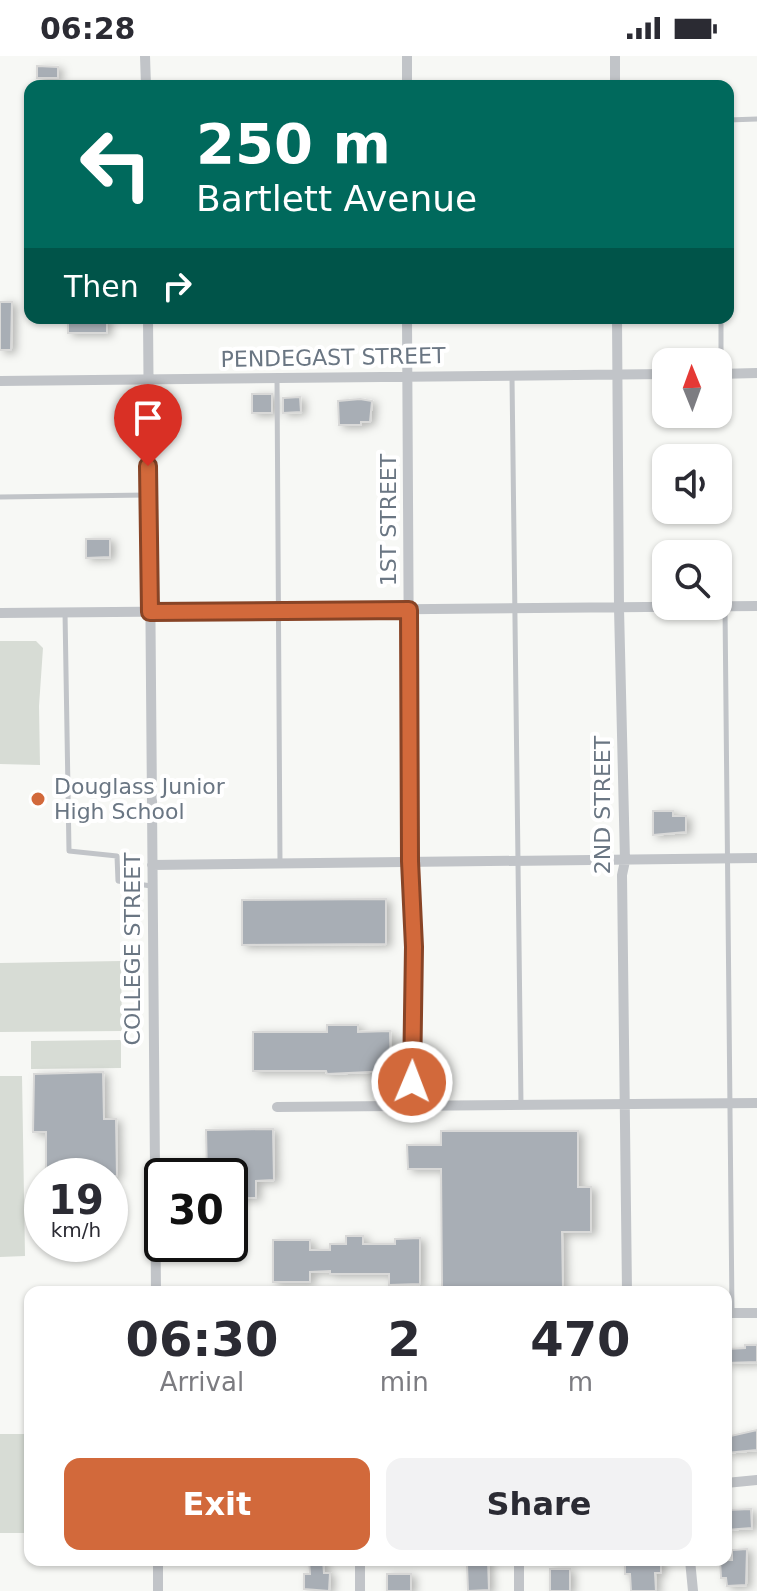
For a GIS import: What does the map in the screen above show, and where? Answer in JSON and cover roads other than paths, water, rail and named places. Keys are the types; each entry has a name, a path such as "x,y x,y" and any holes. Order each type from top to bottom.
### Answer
{"street":[{"path":"145,56 146,80"},
{"path":"407,56 407,80"},
{"path":"615,56 615,80"},
{"name":"COLLEGE STREET","path":"148,324 156,1286"},
{"name":"1ST STREET","path":"407,324 413,1106"},
{"name":"2ND STREET","path":"617,324 625,861 622,875 627,1286"},
{"path":"732,374 757,373"},
{"name":"PENDEGAST STREET","path":"0,381 652,374"},
{"path":"732,607 757,606"},
{"path":"0,613 652,608"},
{"path":"152,865 757,858"},
{"path":"277,1107 757,1103"},
{"path":"732,1313 757,1313"},
{"path":"732,1482 757,1480"},
{"path":"158,1566 158,1591"},
{"path":"360,1566 360,1591"},
{"path":"519,1566 519,1591"},
{"path":"691,1566 693,1591"}],"lane":[{"path":"734,120 757,119"},
{"path":"720,348 721,324"},
{"path":"512,376 521,1105"},
{"path":"277,378 280,864"},
{"path":"0,497 148,495"},
{"path":"65,612 69,851 117,856 118,881 152,886"},
{"path":"725,620 731,1103 729,1286"}],"place":[{"name":"Douglass Junior High School","path":"38,799"}]}
